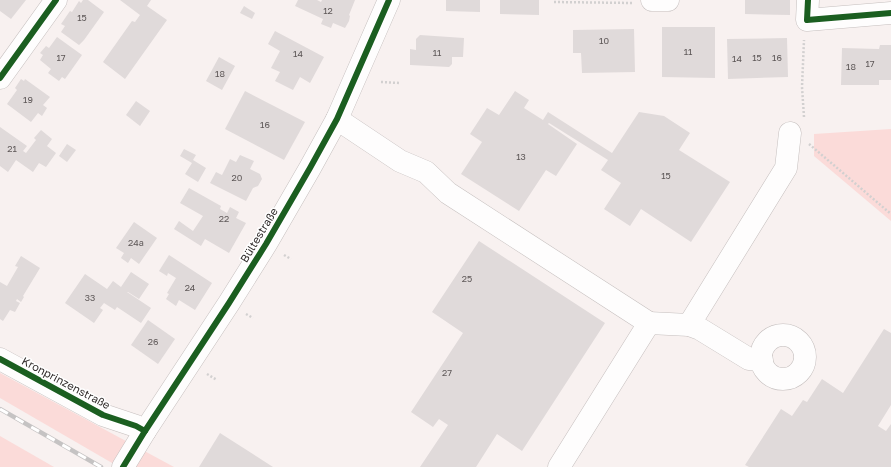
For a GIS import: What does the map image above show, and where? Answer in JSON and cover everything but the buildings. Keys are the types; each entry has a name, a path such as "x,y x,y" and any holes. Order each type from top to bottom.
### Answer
{"street":[{"path":"0,78 56,0"},
{"name":"Bültestraße","path":"123,467 266,244 310,168 337,118 389,0"},
{"path":"807,10 891,13"},
{"path":"337,118 400,161 426,172 448,193 649,322 689,325 700,329 749,359 762,360"},
{"path":"689,325 786,168 800,131"},
{"path":"559,467 649,322"},
{"name":"Kronprinzenstraße","path":"0,359 103,415 136,426 141,437"}],"path":[{"path":"554,2 634,4 657,0"},
{"path":"807,10 800,131 891,214"},
{"path":"380,82 400,83"}],"shaded area":[{"path":"891,129 891,221 814,156 814,134"},
{"path":"0,373 174,467 119,467 0,398"},
{"path":"0,436 54,467 0,467"}],"railway":[{"path":"0,409 101,467"}],"cycle path":[{"path":"0,78 56,0"},
{"path":"123,467 266,244 310,168 337,119 389,0"},
{"path":"808,0 807,20 891,13"},
{"path":"0,359 103,415 136,426 145,431"}]}
